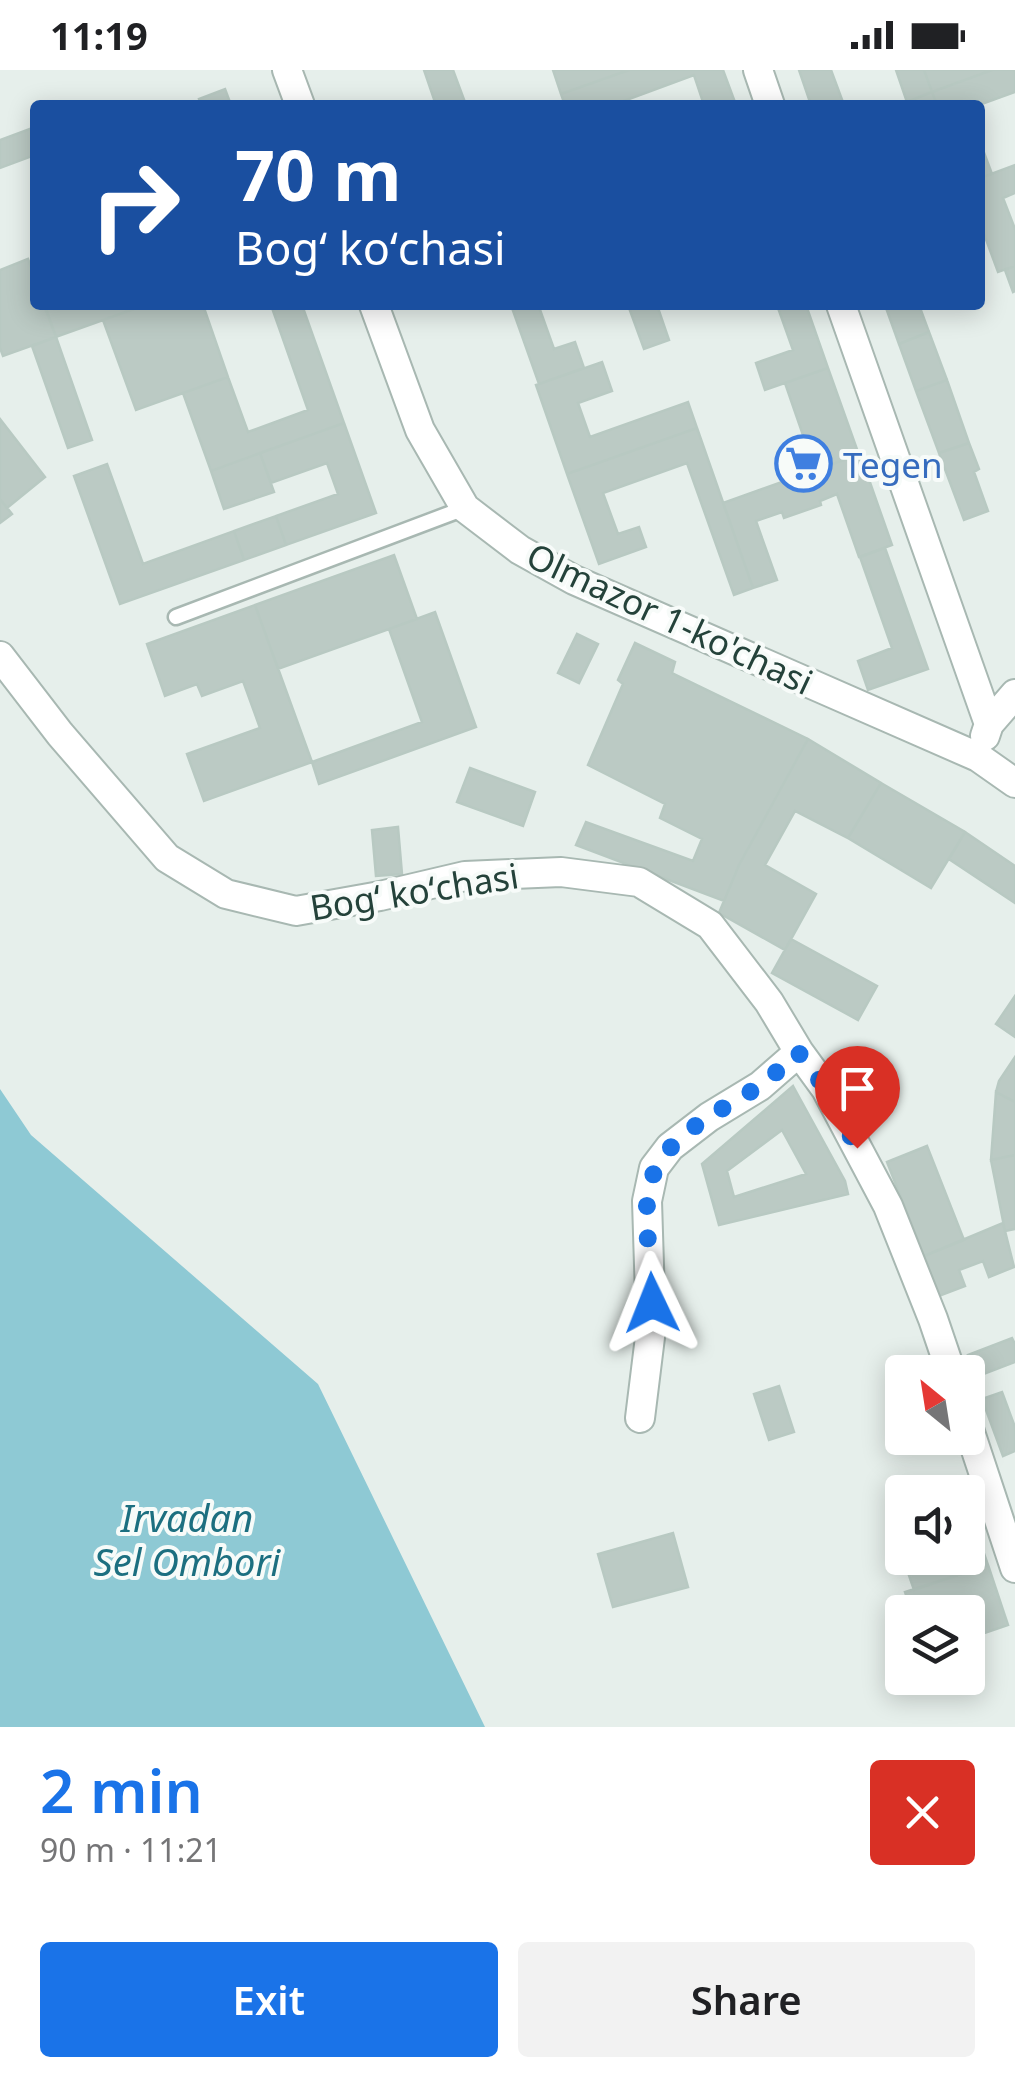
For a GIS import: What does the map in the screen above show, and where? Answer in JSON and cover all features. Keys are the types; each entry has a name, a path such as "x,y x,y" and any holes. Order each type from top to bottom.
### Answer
{"street":[{"path":"288,70 298,100"},
{"path":"758,70 768,100"},
{"name":"Olmazor 1-ko'chasi","path":"376,310 420,430 465,508 520,550 574,580 978,756 1015,783"},
{"path":"843,310 989,724"},
{"name":"Bogʻ koʻchasi","path":"0,656 60,734 167,858 226,894 296,910 464,876 561,872 640,882 710,925 769,1002 798,1052 826,1089 888,1206 945,1355"},
{"path":"978,756 989,724 1015,694"},
{"path":"640,1418 652,1329 647,1201 654,1168 670,1146 760,1086 798,1052"},
{"path":"978,1455 1015,1568"}],"lane":[{"path":"176,617 465,508"}],"water":[{"name":"Irvadan Sel Ombori","path":"0,1089 31,1135 318,1384 485,1727 0,1727"}],"building":[{"path":"424,70 453,70 464,100 434,100"},
{"path":"553,70 629,70 561,94"},
{"path":"629,70 723,70 734,100 702,100 694,75 626,100 563,100 561,94"},
{"path":"799,70 831,70 842,100 809,100"},
{"path":"896,70 924,70 932,92 906,100"},
{"path":"924,70 992,70 932,92"},
{"path":"992,70 1015,70 1015,92 985,103 935,100 932,92"},
{"path":"225,89 229,100 199,100"},
{"path":"932,92 935,100 912,100"},
{"path":"30,129 30,157 0,168 0,140"},
{"path":"985,155 992,174 985,176"},
{"path":"1015,165 1015,193 1003,198 1015,229 1015,266 998,272 985,237 985,176"},
{"path":"28,259 30,310 46,310 56,337 3,356 0,270"},
{"path":"1015,266 1015,291 1013,292 1005,270"},
{"path":"46,310 131,310 56,337"},
{"path":"131,310 205,310 228,377 136,410 103,320"},
{"path":"273,310 304,310 344,423 211,471 183,393 228,377 248,432 308,410"},
{"path":"513,310 540,310 554,349 575,342 584,368 539,384"},
{"path":"630,310 659,310 669,340 644,349"},
{"path":"779,310 808,310 828,368 765,390 756,363 793,350"},
{"path":"887,310 921,310 929,332 899,344"},
{"path":"929,332 947,380 916,391 899,344"},
{"path":"56,337 92,440 68,448 32,346"},
{"path":"602,362 612,391 578,403 590,437 688,402 697,428 567,474 536,385"},
{"path":"828,368 859,455 815,470 785,383"},
{"path":"947,380 969,443 939,453 916,391"},
{"path":"0,419 45,477 7,508 0,499"},
{"path":"344,423 376,513 286,545 276,516 338,494 327,463 271,483 260,453"},
{"path":"697,428 753,588 734,595 687,463 603,493 618,534 639,527 646,547 599,564 567,474"},
{"path":"969,443 988,511 964,520 939,453"},
{"path":"260,453 274,492 224,509 211,471"},
{"path":"860,454 892,545 859,557 837,494 820,501 821,505 784,518 782,512 756,521 777,580 753,588 723,503"},
{"path":"107,464 143,564 234,531 244,560 120,604 74,476"},
{"path":"0,499 12,514 0,523"},
{"path":"276,516 286,545 244,560 234,531"},
{"path":"885,548 928,669 868,690 858,661 892,648 860,557"},
{"path":"394,555 417,619 278,669 255,605"},
{"path":"255,605 312,762 204,801 187,754 260,728 243,681 202,696 197,684 165,696 147,644"},
{"path":"435,612 476,727 319,784 312,762 422,722 389,629"},
{"path":"577,634 598,644 579,683 558,673"},
{"path":"635,643 675,662 672,673 808,739 739,865 724,901 576,845 586,822 693,861 702,839 660,818 665,804 588,765 623,684 618,680"},
{"path":"808,739 881,783 848,838 795,811 765,865 816,894 785,950 719,913 739,865"},
{"path":"470,768 535,792 523,826 457,802"},
{"path":"881,783 965,832 931,888 848,838"},
{"path":"398,827 402,874 376,876 372,830"},
{"path":"965,832 1015,866 1015,903 949,859"},
{"path":"791,939 877,986 858,1020 772,973"},
{"path":"1015,996 1015,1037 996,1024"},
{"path":"1015,1057 1015,1102 996,1092"},
{"path":"793,1086 845,1181 848,1194 719,1225 702,1164","holes":["782,1130 806,1174 734,1197 727,1171"]},
{"path":"996,1092 1015,1102 1015,1155 991,1160"},
{"path":"927,1146 964,1240 924,1256 887,1162"},
{"path":"1015,1155 1015,1229 1005,1231 991,1160"},
{"path":"1003,1223 1014,1267 989,1277 983,1261 959,1270 965,1286 939,1296 924,1256"},
{"path":"1012,1338 1015,1344 1015,1362 985,1374 985,1355 968,1355"},
{"path":"779,1386 794,1432 769,1440 754,1394"},
{"path":"1002,1392 1015,1427 1015,1451 1003,1456 985,1398"},
{"path":"673,1533 688,1587 613,1607 598,1554"},
{"path":"988,1565 1008,1625 985,1633 985,1595 905,1592 957,1575 985,1575"},
{"path":"909,1575 958,1575 914,1590"}],"place":[{"name":"Tegen","path":"804,464"}],"route":[{"path":"652,1303 647,1201 654,1168 670,1146 760,1086 798,1052 826,1089 857,1148"}]}
